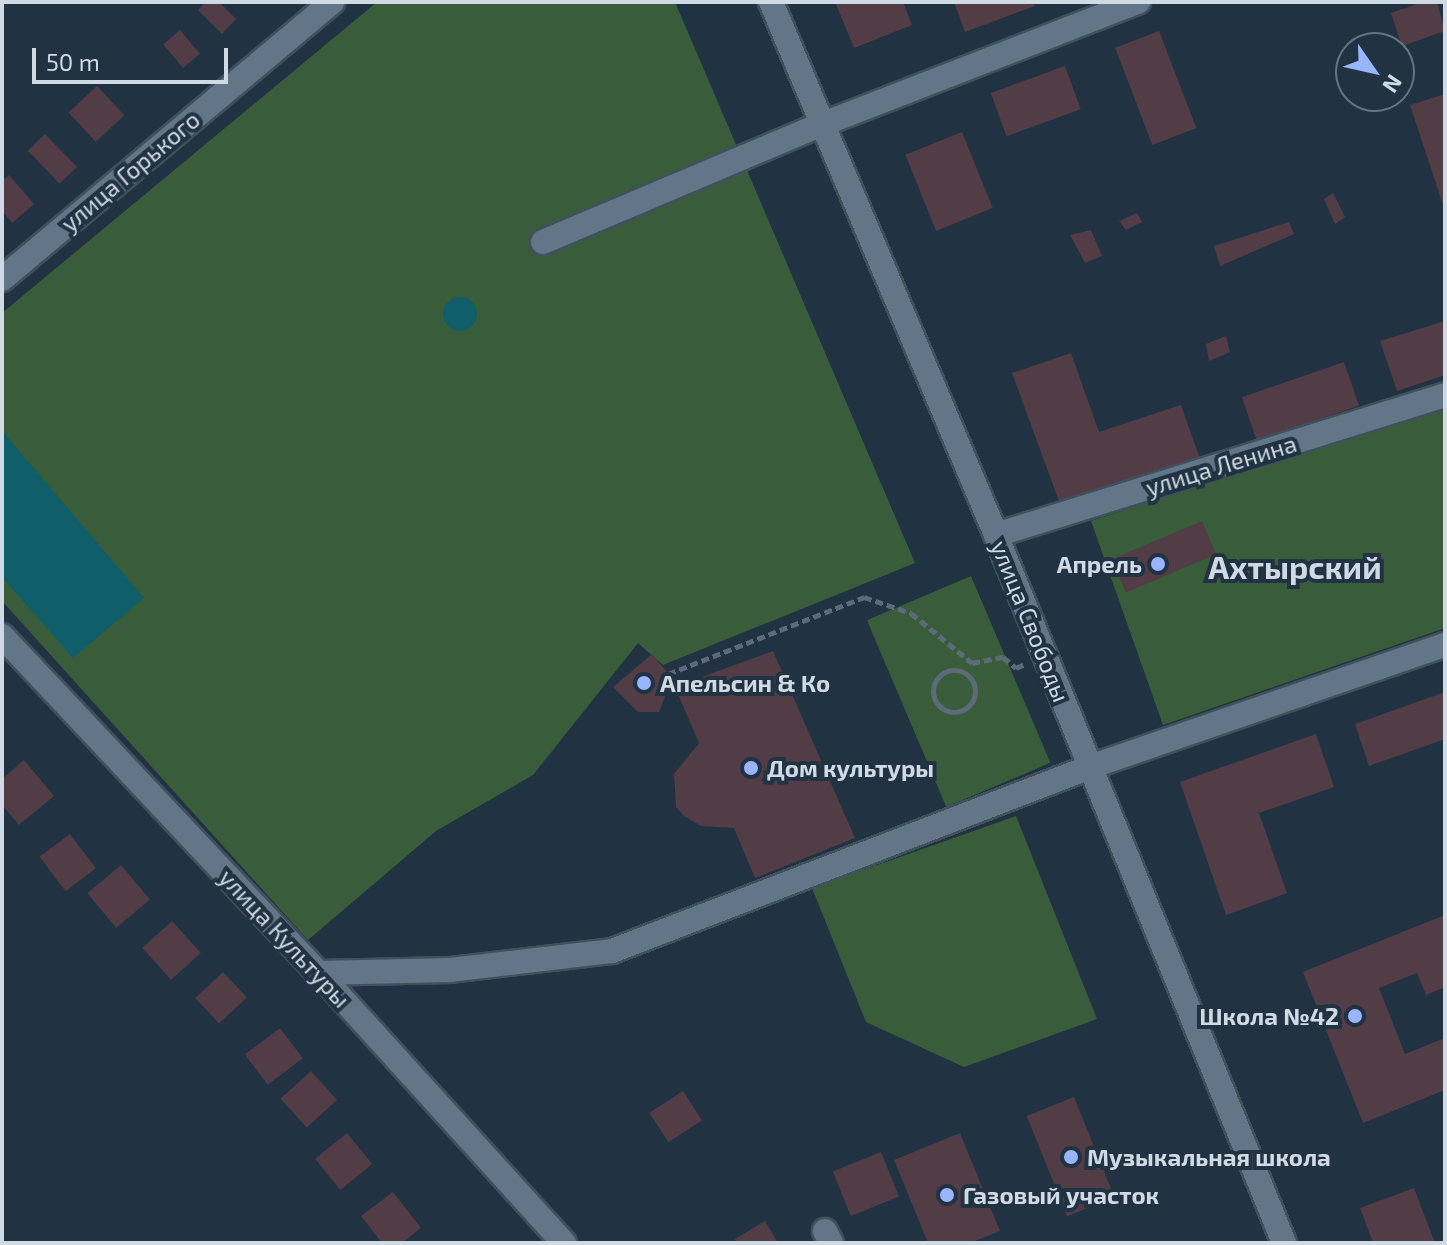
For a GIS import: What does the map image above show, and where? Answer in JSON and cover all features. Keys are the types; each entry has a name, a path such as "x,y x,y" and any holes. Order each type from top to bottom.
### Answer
{"street":[{"name":"улица Горького","path":"2,279 332,2"},
{"name":"улица Свободы","path":"771,2 996,535 1284,1243"},
{"path":"543,242 823,124 1138,2"},
{"name":"улица Ленина","path":"996,535 1445,395"},
{"name":"улица Культуры","path":"2,636 319,973 564,1243"},
{"path":"319,973 450,970 612,951 1090,767 1445,645"}],"path":[{"path":"668,674 864,597 911,613 972,663 1003,657 1016,668 1046,656"},
{"path":"957,670 971,679 974,694 964,709 946,710 935,700 933,688 941,675 957,670"}],"shaded area":[{"path":"377,2 675,2 915,563 663,665 638,643 533,775 436,831 308,940 2,601 2,313"},
{"path":"460,297 472,302 477,314 472,326 460,331 448,326 443,314 448,302"},
{"path":"1445,405 1445,628 1163,725 1091,521"},
{"path":"4,433 144,598 73,658 2,577"},
{"path":"971,576 1050,763 946,807 867,620"},
{"path":"1016,816 1097,1019 964,1067 866,1022 812,888"}],"building":[{"path":"206,2 219,2 236,19 222,34 198,10"},
{"path":"835,2 903,2 912,25 854,48"},
{"path":"954,2 1033,2 1035,6 965,32"},
{"path":"1423,2 1437,2 1445,31 1415,41 1415,32 1397,32 1391,13"},
{"path":"180,30 200,54 183,68 163,44"},
{"path":"1159,31 1196,128 1152,145 1115,48"},
{"path":"1065,66 1081,109 1006,136 991,93"},
{"path":"97,86 124,115 96,142 68,113"},
{"path":"1445,94 1444,208 1412,112 1415,112 1415,103"},
{"path":"962,132 993,208 936,231 905,155"},
{"path":"45,134 77,167 60,184 28,151"},
{"path":"9,175 34,204 12,223 2,211 2,181"},
{"path":"1333,193 1345,217 1335,224 1324,199"},
{"path":"1137,213 1142,222 1126,230 1119,221"},
{"path":"1289,222 1294,234 1220,266 1214,246"},
{"path":"1091,230 1102,256 1085,263 1070,235"},
{"path":"1445,321 1445,375 1397,391 1380,341"},
{"path":"1226,336 1230,352 1209,361 1206,344"},
{"path":"1071,353 1099,432 1181,405 1200,459 1060,504 1012,373"},
{"path":"1344,362 1359,405 1257,441 1242,397"},
{"path":"1202,521 1216,554 1126,592 1112,559"},
{"name":"Дом культуры","path":"773,651 855,838 755,878 734,828 701,826 676,807 674,774 699,743 675,687"},
{"name":"Апельсин & Ко","path":"652,654 672,678 659,712 638,712 613,687"},
{"path":"1445,692 1445,739 1369,766 1355,724"},
{"path":"1316,734 1334,787 1259,813 1287,893 1226,915 1180,782"},
{"path":"24,760 54,796 19,825 2,805 2,779"},
{"path":"70,834 96,868 66,891 40,857"},
{"path":"121,865 150,899 116,928 87,893"},
{"name":"Школа №42","path":"1445,915 1445,987 1426,995 1417,973 1379,988 1405,1054 1445,1038 1445,1090 1363,1123 1303,972"},
{"path":"172,921 201,953 171,980 142,948"},
{"path":"223,972 247,998 219,1024 195,998"},
{"path":"280,1028 303,1058 268,1085 245,1054"},
{"path":"311,1071 337,1100 307,1127 281,1098"},
{"path":"683,1091 702,1120 669,1142 649,1113"},
{"name":"Музыкальная школа","path":"1074,1097 1114,1197 1067,1216 1027,1116"},
{"path":"347,1133 372,1164 340,1190 315,1159"},
{"name":"Газовый участок","path":"960,1133 1000,1231 970,1243 928,1243 894,1160"},
{"path":"881,1152 899,1197 851,1216 833,1171"},
{"path":"1414,1188 1435,1243 1373,1243 1360,1208"},
{"path":"393,1192 421,1228 402,1243 382,1243 361,1216"},
{"path":"765,1221 778,1243 737,1243 735,1239"}],"place":[{"name":"Апрель","path":"1158,564"},
{"name":"Апельсин & Ко","path":"644,683"},
{"name":"Дом культуры","path":"751,768"},
{"name":"Школа №42","path":"1355,1016"},
{"name":"Музыкальная школа","path":"1071,1157"},
{"name":"Газовый участок","path":"947,1195"}],"district":[{"name":"Ахтырский","path":"1295,566"}]}
